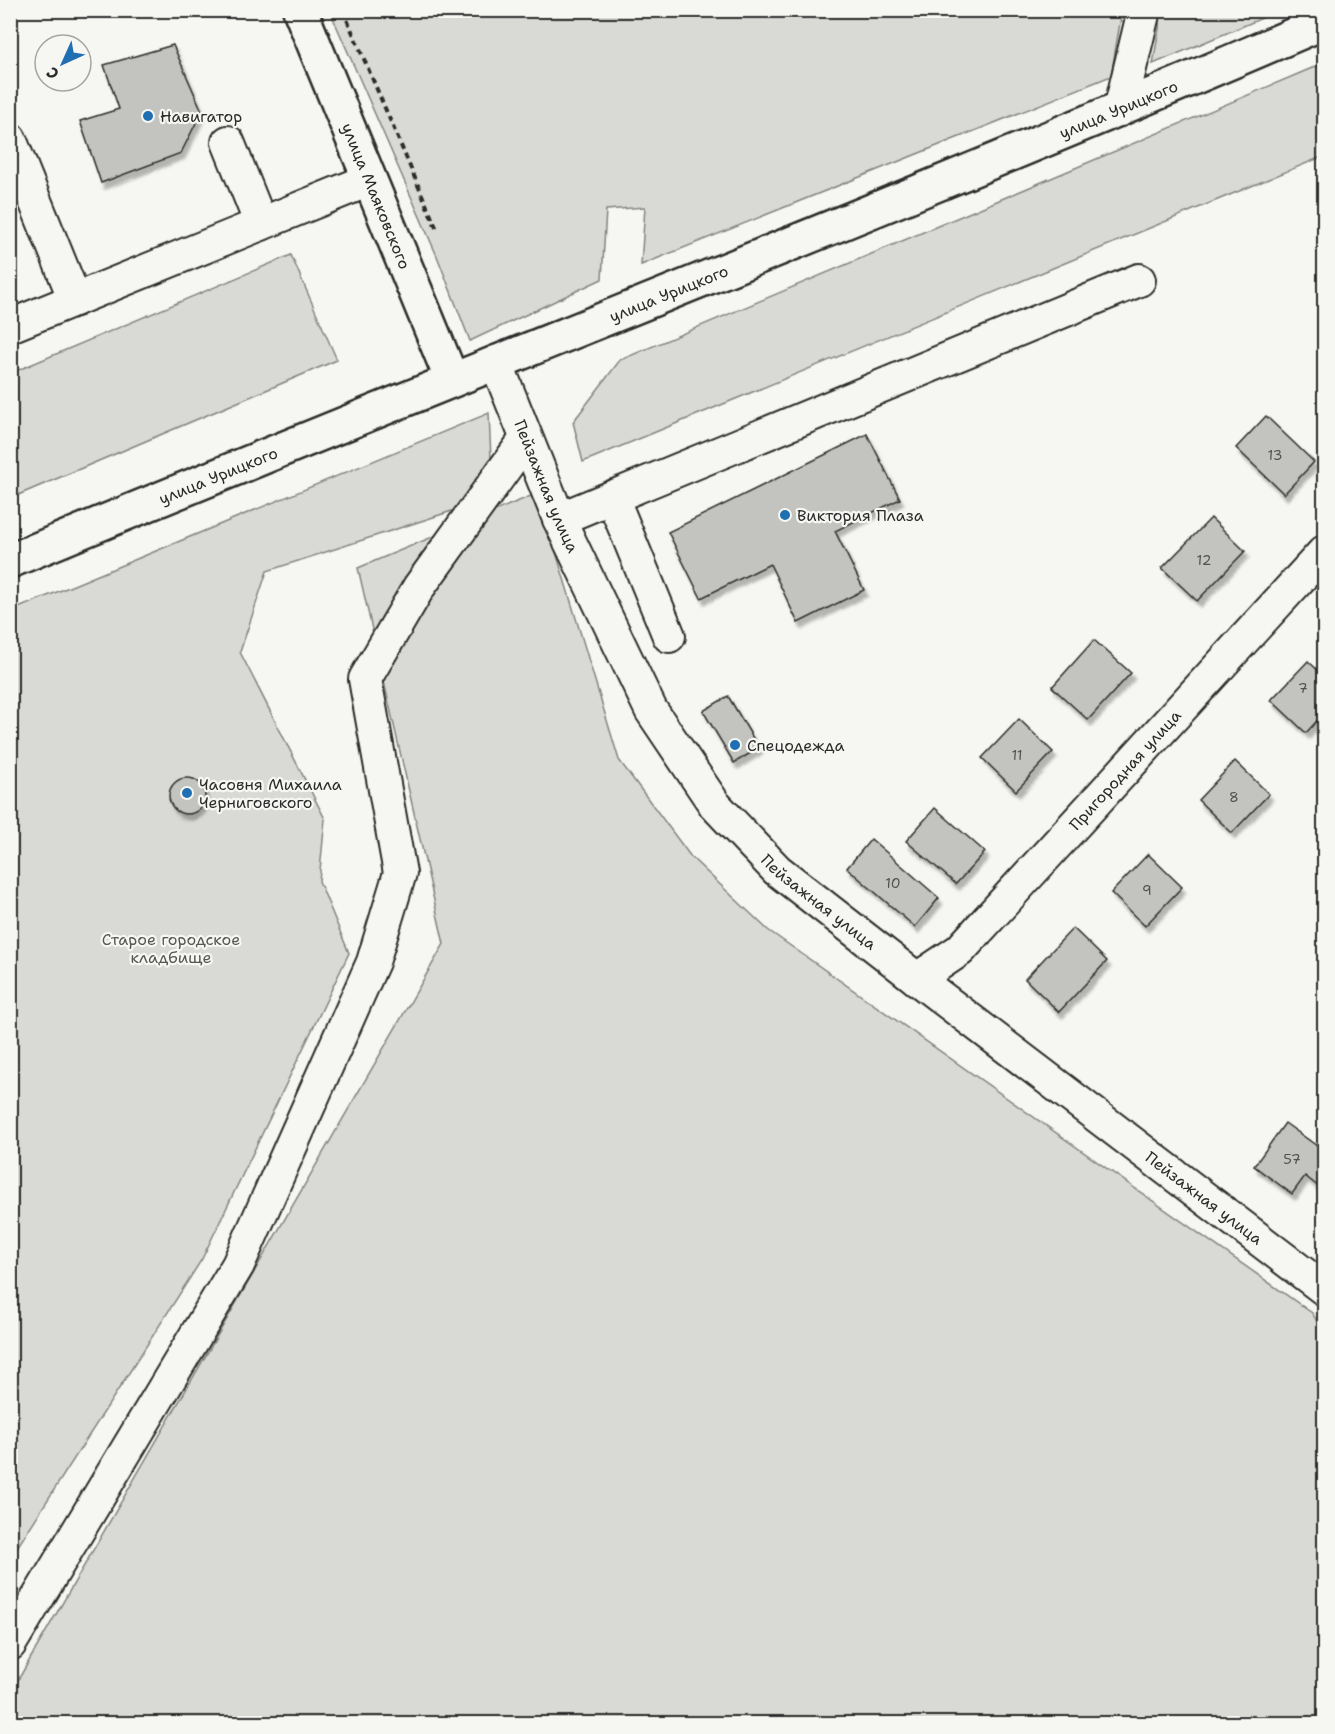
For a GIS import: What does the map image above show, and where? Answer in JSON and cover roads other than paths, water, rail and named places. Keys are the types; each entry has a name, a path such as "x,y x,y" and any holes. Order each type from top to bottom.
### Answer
{"main road":[{"name":"улица Маяковского","path":"300,10 452,380"},
{"name":"улица Урицкого","path":"10,561 1120,110 1324,22"}],"street":[{"path":"1120,110 1144,10"},
{"path":"10,139 75,300"},
{"path":"228,141 261,224"},
{"path":"10,327 369,180"},
{"path":"560,519 1139,280"},
{"name":"Пейзажная улица","path":"496,362 560,519 651,710 715,805 777,870 1324,1289"},
{"path":"10,1644 238,1265 373,962 400,873 365,679 418,587 526,439"},
{"path":"612,497 669,636"},
{"name":"Пригородная улица","path":"917,979 960,950 1324,552"}],"place":[{"name":"Навигатор","path":"148,116"},
{"name":"Виктория Плаза","path":"785,515"},
{"name":"Спецодежда","path":"735,745"},
{"name":"Часовня Михаила Черниговского","path":"187,793"}],"park label":[{"name":"Старое городское кладбище","path":"171,948"}]}
